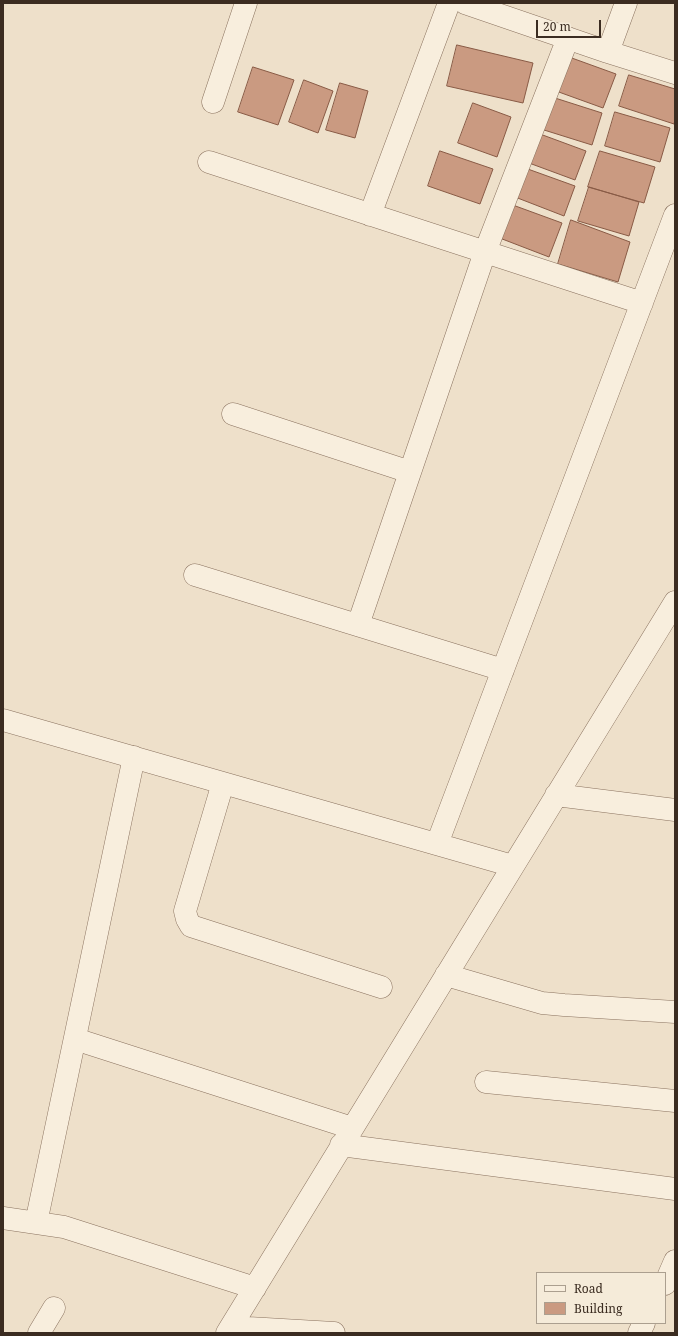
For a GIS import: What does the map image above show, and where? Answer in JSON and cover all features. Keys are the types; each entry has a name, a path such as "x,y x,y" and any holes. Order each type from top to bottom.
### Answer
{"street":[{"path":"213,102 246,3"},
{"path":"370,215 449,3"},
{"path":"465,3 608,52 675,73"},
{"path":"608,52 626,3"},
{"path":"358,625 485,252 568,38"},
{"path":"209,162 642,303"},
{"path":"437,844 642,303 667,260 675,215"},
{"path":"233,414 410,472"},
{"path":"195,575 503,670"},
{"path":"229,1330 675,602"},
{"path":"3,720 513,866"},
{"path":"36,1223 134,757"},
{"path":"223,783 185,911 187,920 191,926 381,987"},
{"path":"556,795 675,810"},
{"path":"446,975 542,1003 675,1012"},
{"path":"75,1039 347,1137 675,1188"},
{"path":"486,1082 675,1101"},
{"path":"3,1218 64,1227 255,1288"},
{"path":"666,1282 675,1261"},
{"path":"39,1333 54,1308"},
{"path":"639,1333 644,1324"},
{"path":"229,1330 334,1333"}],"building":[{"path":"457,45 533,63 523,103 447,86"},
{"path":"569,57 616,74 603,108 556,91"},
{"path":"253,67 294,80 278,125 238,112"},
{"path":"629,75 675,89 674,124 619,106"},
{"path":"304,80 333,91 318,133 289,122"},
{"path":"340,83 368,91 355,138 326,130"},
{"path":"555,98 602,113 592,145 544,130"},
{"path":"473,103 511,117 497,157 458,143"},
{"path":"615,112 670,128 660,162 605,146"},
{"path":"540,134 586,151 575,180 529,163"},
{"path":"440,151 493,169 480,204 428,186"},
{"path":"600,151 655,167 644,203 588,187"},
{"path":"525,168 575,186 564,216 515,197"},
{"path":"589,187 639,202 629,236 578,221"},
{"path":"510,204 562,223 549,257 497,237"},
{"path":"571,220 630,242 618,282 558,264"}]}
